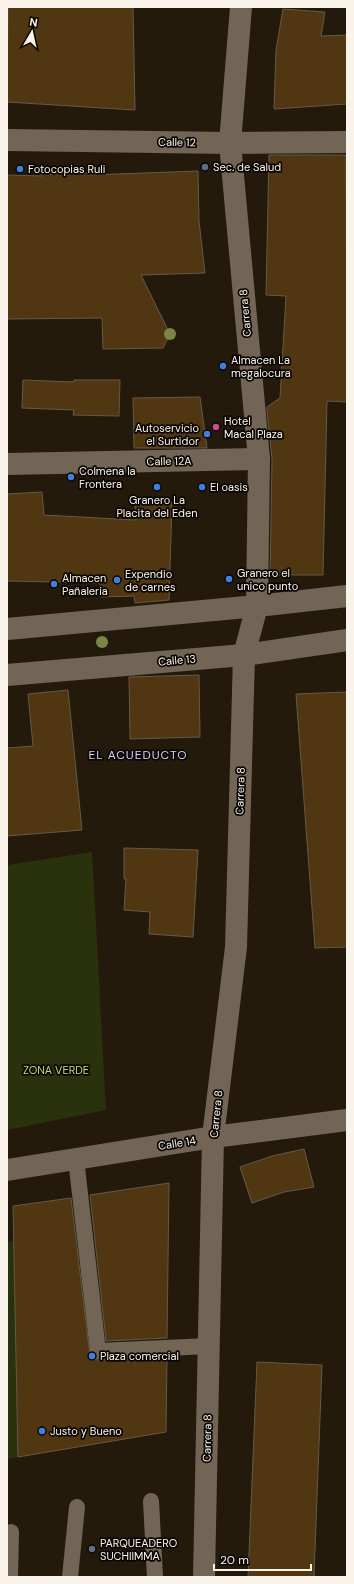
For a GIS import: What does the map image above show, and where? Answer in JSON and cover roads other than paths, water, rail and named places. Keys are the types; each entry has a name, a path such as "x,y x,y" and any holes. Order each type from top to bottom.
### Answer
{"street":[{"name":"Carrera 8","path":"204,1577 213,1137 236,947 244,655 257,606 259,459 230,143 241,7"},
{"name":"Calle 12","path":"7,140 230,143 347,142"},
{"name":"Calle 12A","path":"7,464 259,459"},
{"path":"7,629 257,606 347,596"},
{"name":"Calle 13","path":"7,675 244,655 347,640"},
{"name":"Calle 14","path":"7,1170 213,1137 347,1120"}],"lane":[{"path":"76,1159 98,1351 209,1346"},
{"path":"150,1501 155,1577"},
{"path":"70,1577 77,1507"},
{"path":"10,1577 11,1532"}],"place":[{"name":"Sec. de Salud","path":"205,167"},
{"name":"Fotocopias Ruli","path":"20,169"},
{"name":"Almacen La megalocura","path":"223,366"},
{"name":"Hotel Macal Plaza","path":"216,427"},
{"name":"Autoservicio el Surtidor","path":"207,434"},
{"name":"Colmena la Frontera","path":"71,477"},
{"name":"Granero La Placita del Eden","path":"157,487"},
{"name":"El oasis","path":"202,487"},
{"name":"Granero el unico punto","path":"229,579"},
{"name":"Expendio de carnes","path":"117,580"},
{"name":"Almacen Pañaleria","path":"54,584"},
{"name":"Plaza comercial","path":"92,1356"},
{"name":"Justo y Bueno","path":"42,1431"},
{"name":"PARQUEADERO SUCHIIMMA","path":"92,1549"}],"district":[{"name":"EL ACUEDUCTO","path":"138,755"}],"park label":[{"name":"ZONA VERDE","path":"56,1070"}]}
